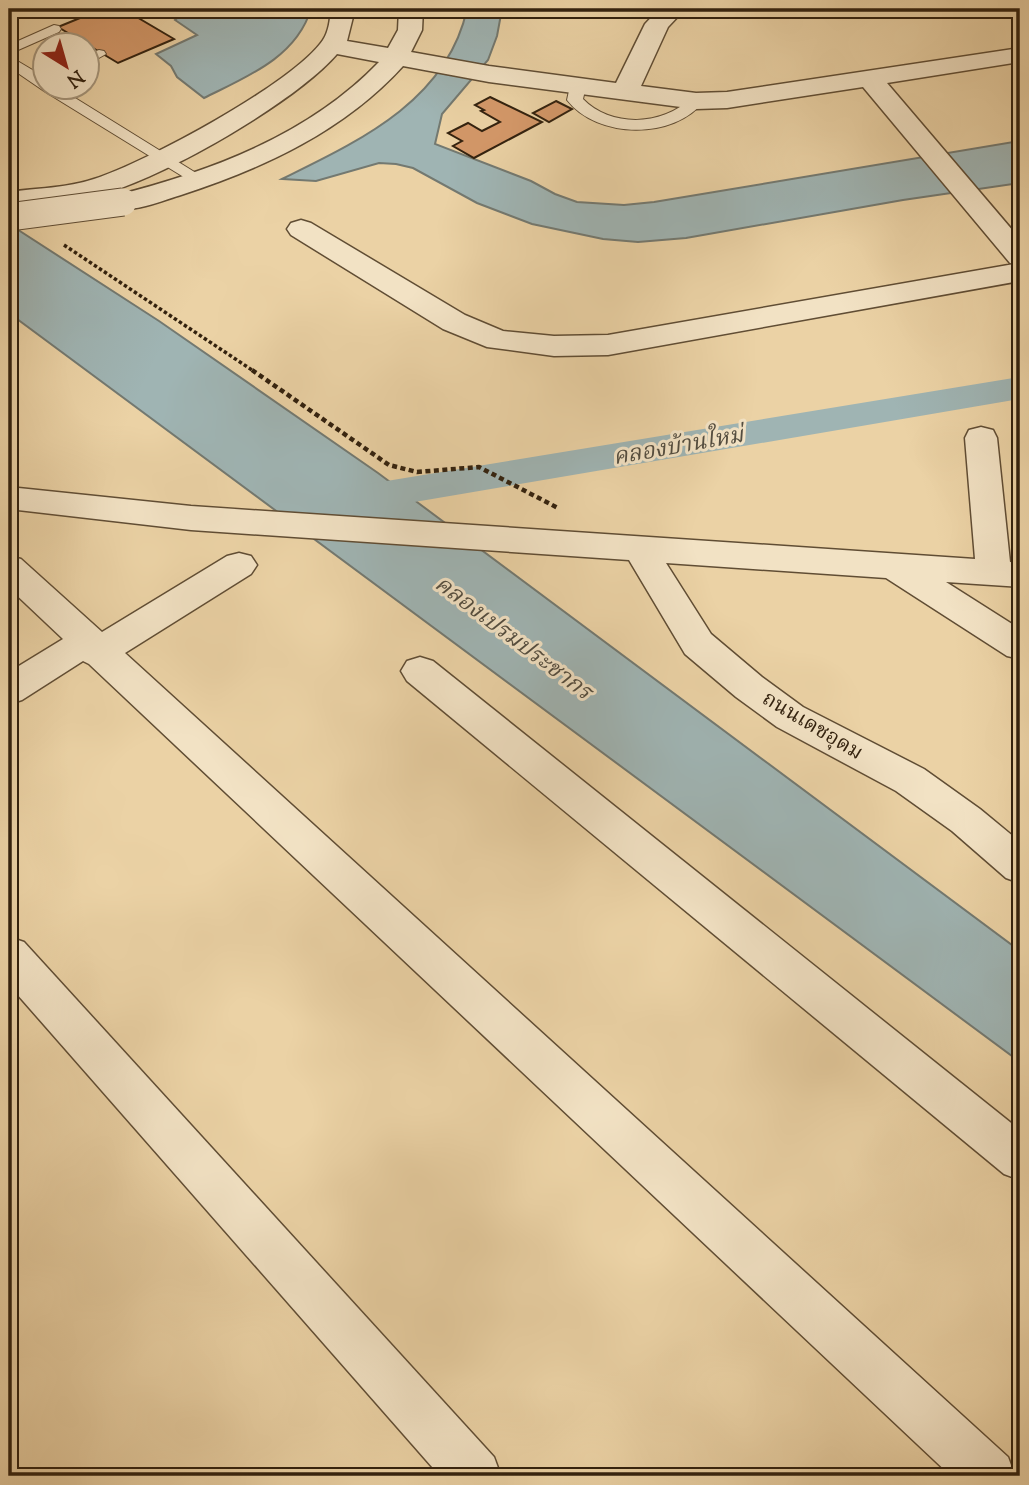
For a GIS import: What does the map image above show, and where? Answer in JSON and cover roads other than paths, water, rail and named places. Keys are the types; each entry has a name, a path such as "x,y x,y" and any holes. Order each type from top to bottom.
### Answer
{"street":[{"path":"9,200 111,195 162,158 271,96 299,77 333,46 341,25 343,9"},
{"path":"9,217 111,195 201,181 270,150 326,119 360,95 396,57 410,29 411,9"},
{"path":"625,92 657,24 673,9"},
{"path":"333,46 489,74 696,101 727,100 1020,55"},
{"path":"869,78 1020,257"},
{"path":"301,229 454,322 498,340 554,346 608,345 1020,272"},
{"path":"9,498 191,518 1007,574 981,438"},
{"name":"ถนนเดชอุดม","path":"640,549 698,644 790,717 910,780 965,820 1020,866"},
{"path":"9,690 239,565"},
{"path":"894,566 1020,646"},
{"path":"9,568 989,1476"},
{"path":"419,671 1020,1158"},
{"path":"9,955 475,1476"}],"lane":[{"path":"9,50 54,29"},
{"path":"9,60 32,75"},
{"path":"578,86 575,100 581,109 592,116 641,124 669,120 687,111 696,101"},
{"path":"75,102 201,181"}],"water":[{"path":"187,9 311,9 304,26 282,53 252,74 204,98 177,77 171,66 156,54 197,35 175,20"},
{"path":"467,9 502,9 497,36 488,60 442,114 435,144 577,202 624,205 654,202 1020,141 1020,183 903,200 686,238 638,242 603,239 532,224 477,203 413,168 396,164 379,163 316,181 282,179 369,133 420,93 440,69 456,41"},
{"name":"คลองเปรมประชากร","path":"9,224 159,321 378,473 1020,951 1020,1062 9,313"}],"waterway":[{"name":"คลองบ้านใหม่","path":"344,501 1020,388"}]}
